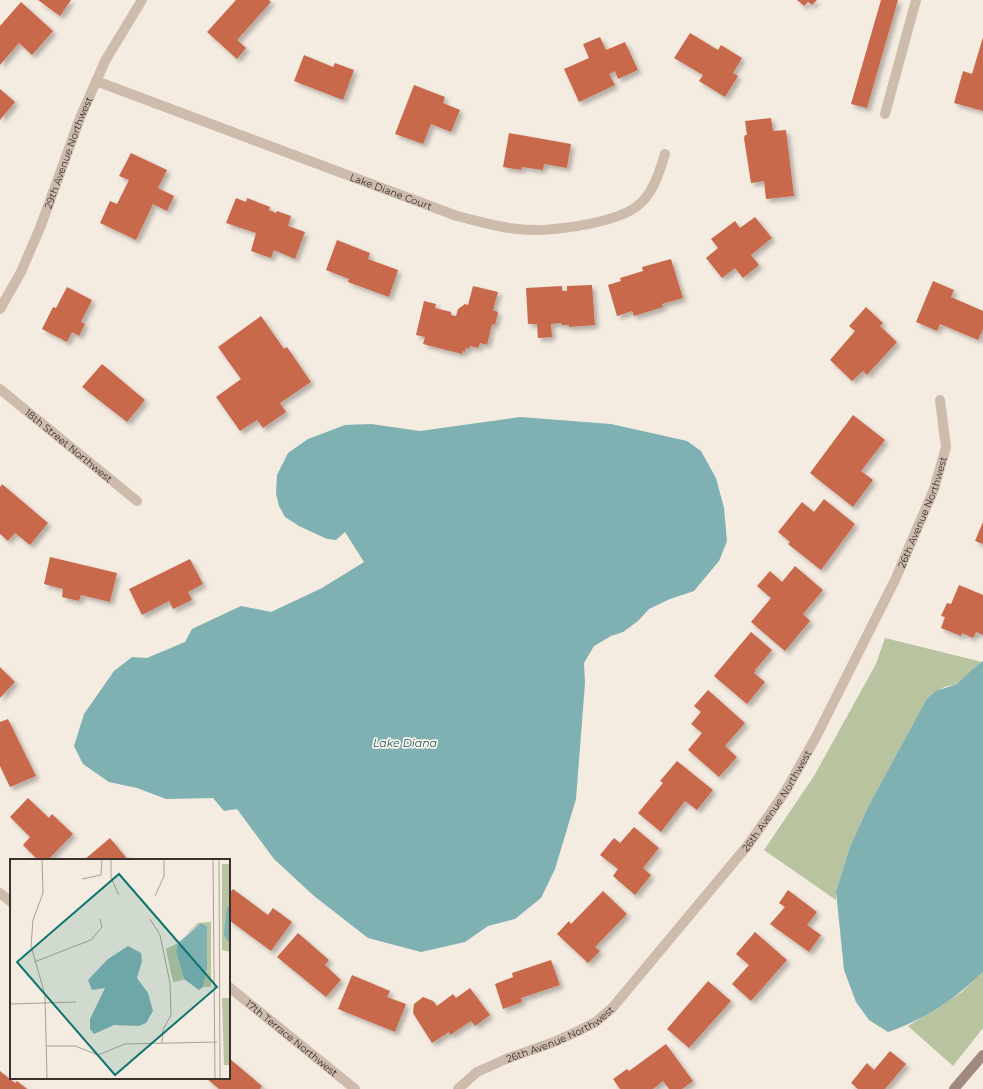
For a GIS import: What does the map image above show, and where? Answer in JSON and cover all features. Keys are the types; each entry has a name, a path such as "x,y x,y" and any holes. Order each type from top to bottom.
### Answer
{"main road":[{"path":"954,1089 983,1055"}],"street":[{"name":"29th Avenue Northwest","path":"0,310 21,272 40,228 96,80 105,61 142,0"},
{"path":"885,114 916,0"},
{"name":"Lake Diane Court","path":"96,80 457,216 518,230 556,229 586,225 616,216 636,207 654,186 665,154"},
{"name":"18th Street Northwest","path":"0,389 137,501"},
{"name":"26th Avenue Northwest","path":"458,1089 477,1072 506,1059 554,1042 596,1022 613,1007 705,898 752,839 785,792 816,737 895,580 934,489 946,447 940,400"},
{"path":"0,894 10,901"},
{"name":"17th Terrace Northwest","path":"230,988 355,1089"}],"green space":[{"path":"885,638 982,662 957,684 944,687 926,700 868,807 850,847 836,891 836,900 764,850 814,776 876,664"},
{"path":"983,972 983,1028 953,1066 908,1026 962,992"}],"water":[{"name":"Lake Diana","path":"520,417 611,424 687,441 701,451 716,478 724,508 727,541 719,561 694,591 670,599 649,609 638,621 623,632 611,636 594,646 584,663 585,683 576,799 555,869 541,898 515,919 488,926 465,942 421,952 368,938 314,896 274,859 237,809 224,811 213,798 166,799 137,788 109,782 83,764 74,746 84,714 114,671 132,657 147,658 185,642 192,629 241,606 271,612 322,588 364,562 345,532 336,540 327,539 299,526 285,517 279,506 276,494 277,475 288,453 308,439 345,425 371,424 420,431"},
{"path":"983,661 983,972 962,991 927,1015 888,1032 869,1020 856,1002 844,970 836,891 850,847 868,807 926,700 936,691 957,684"}],"building":[{"path":"38,0 71,0 60,16"},
{"path":"236,0 269,0 271,2 237,40 246,48 237,59 207,32"},
{"path":"797,0 817,0 812,5 808,2 804,6"},
{"path":"881,0 898,0 867,108 851,104"},
{"path":"21,2 53,31 32,55 19,43 0,65 0,26"},
{"path":"690,33 718,50 721,45 742,58 733,73 738,76 725,97 699,81 703,75 674,58"},
{"path":"600,37 606,50 625,42 638,70 618,79 615,71 609,74 615,85 579,102 564,69 589,58 583,44"},
{"path":"983,37 983,111 954,103 963,71 972,74"},
{"path":"304,55 333,67 335,63 354,70 343,100 294,81"},
{"path":"414,85 445,97 443,103 460,110 451,132 431,124 423,144 395,134"},
{"path":"0,89 15,102 0,120"},
{"path":"771,118 773,131 786,130 794,196 766,199 764,181 751,183 744,138 745,135 747,135 745,121"},
{"path":"509,133 571,144 567,168 544,164 543,170 522,167 521,170 503,167"},
{"path":"131,153 167,170 158,188 174,196 167,211 153,204 136,240 100,223 110,201 117,204 129,180 119,176"},
{"path":"236,198 246,202 247,198 270,207 269,210 276,213 277,211 291,216 288,226 305,232 295,259 274,250 271,258 251,251 256,233 226,223"},
{"path":"755,217 772,238 751,255 759,265 743,278 735,268 722,278 706,258 718,248 711,239 735,221 740,228"},
{"path":"337,240 370,253 368,259 398,270 389,297 348,282 349,279 326,270"},
{"path":"671,259 683,298 662,304 663,307 634,316 632,311 617,316 608,285 621,281 620,278 643,271 642,267"},
{"path":"933,281 954,290 951,297 983,311 983,329 978,340 940,324 937,331 916,322"},
{"path":"592,285 595,325 569,327 569,325 562,325 561,323 551,324 552,337 538,338 537,324 528,324 526,288 562,286 562,291 567,291 567,286"},
{"path":"473,286 498,292 493,310 498,312 495,325 492,324 487,345 480,343 478,348 470,346 469,349 466,348 465,352 463,351 462,354 423,344 425,337 416,335 424,301 436,304 435,308 451,312 451,315 456,316 458,309 465,304 468,305"},
{"path":"67,287 92,300 81,322 85,324 79,336 72,332 67,342 42,329 53,307 56,308"},
{"path":"866,307 883,323 880,326 897,342 867,375 863,371 852,381 830,360 855,331 849,326"},
{"path":"261,316 284,349 287,347 311,382 280,403 286,412 263,428 257,420 240,431 216,397 241,379 218,347"},
{"path":"102,364 145,400 127,422 82,387"},
{"path":"853,415 885,440 861,471 873,480 853,507 810,473"},
{"path":"2,484 48,523 30,545 15,533 8,541 0,534 0,487"},
{"path":"824,499 855,524 821,570 788,544 790,542 778,532 802,502 814,512"},
{"path":"983,522 983,544 975,541"},
{"path":"50,557 117,573 110,602 81,595 79,601 62,597 63,589 44,584"},
{"path":"190,559 203,584 188,592 192,600 173,609 169,601 142,615 129,589"},
{"path":"795,566 823,590 803,614 810,621 785,651 751,622 771,598 757,586 770,571 782,582"},
{"path":"959,585 983,595 983,635 976,632 973,638 962,633 961,636 941,628 945,617 941,616 947,603 951,604"},
{"path":"751,632 772,650 754,673 765,682 747,704 714,676"},
{"path":"0,667 15,682 0,698"},
{"path":"708,690 745,723 725,746 737,757 719,777 688,750 702,733 691,724 701,712 694,706"},
{"path":"8,719 36,776 10,787 0,766 0,722"},
{"path":"677,761 713,790 697,810 685,801 661,832 638,813 663,783 660,781"},
{"path":"28,798 49,818 52,814 73,834 49,859 37,859 23,845 30,837 10,817"},
{"path":"634,827 659,848 643,868 651,875 635,895 613,876 618,869 600,855 614,838 620,843"},
{"path":"110,838 127,859 85,859"},
{"path":"233,889 268,915 273,908 292,922 271,951 230,921 230,893"},
{"path":"788,890 817,912 807,925 821,935 809,952 770,924 785,907 779,903"},
{"path":"603,891 627,914 595,947 600,951 588,963 557,934 569,921 571,924"},
{"path":"755,932 787,960 751,1001 732,984 749,965 736,954"},
{"path":"298,933 329,960 325,965 341,980 326,997 277,957"},
{"path":"551,960 560,985 521,998 522,1002 503,1009 495,984 513,977 512,973"},
{"path":"352,975 390,991 387,997 406,1004 395,1032 338,1009"},
{"path":"708,981 731,1001 689,1048 667,1029"},
{"path":"470,988 490,1015 475,1026 471,1021 450,1035 449,1032 432,1043 413,1013 414,1004 423,997 433,1001 437,1006 453,994 456,998"},
{"path":"666,1044 693,1081 682,1089 669,1089 663,1081 653,1089 620,1089 613,1079 627,1069 629,1071"},
{"path":"890,1051 906,1064 885,1089 858,1089 851,1083 867,1063 874,1070"},
{"path":"230,1059 262,1086 260,1089 219,1089 207,1079 230,1079"},
{"path":"0,1071 15,1083 17,1081 27,1089 0,1089"}]}
